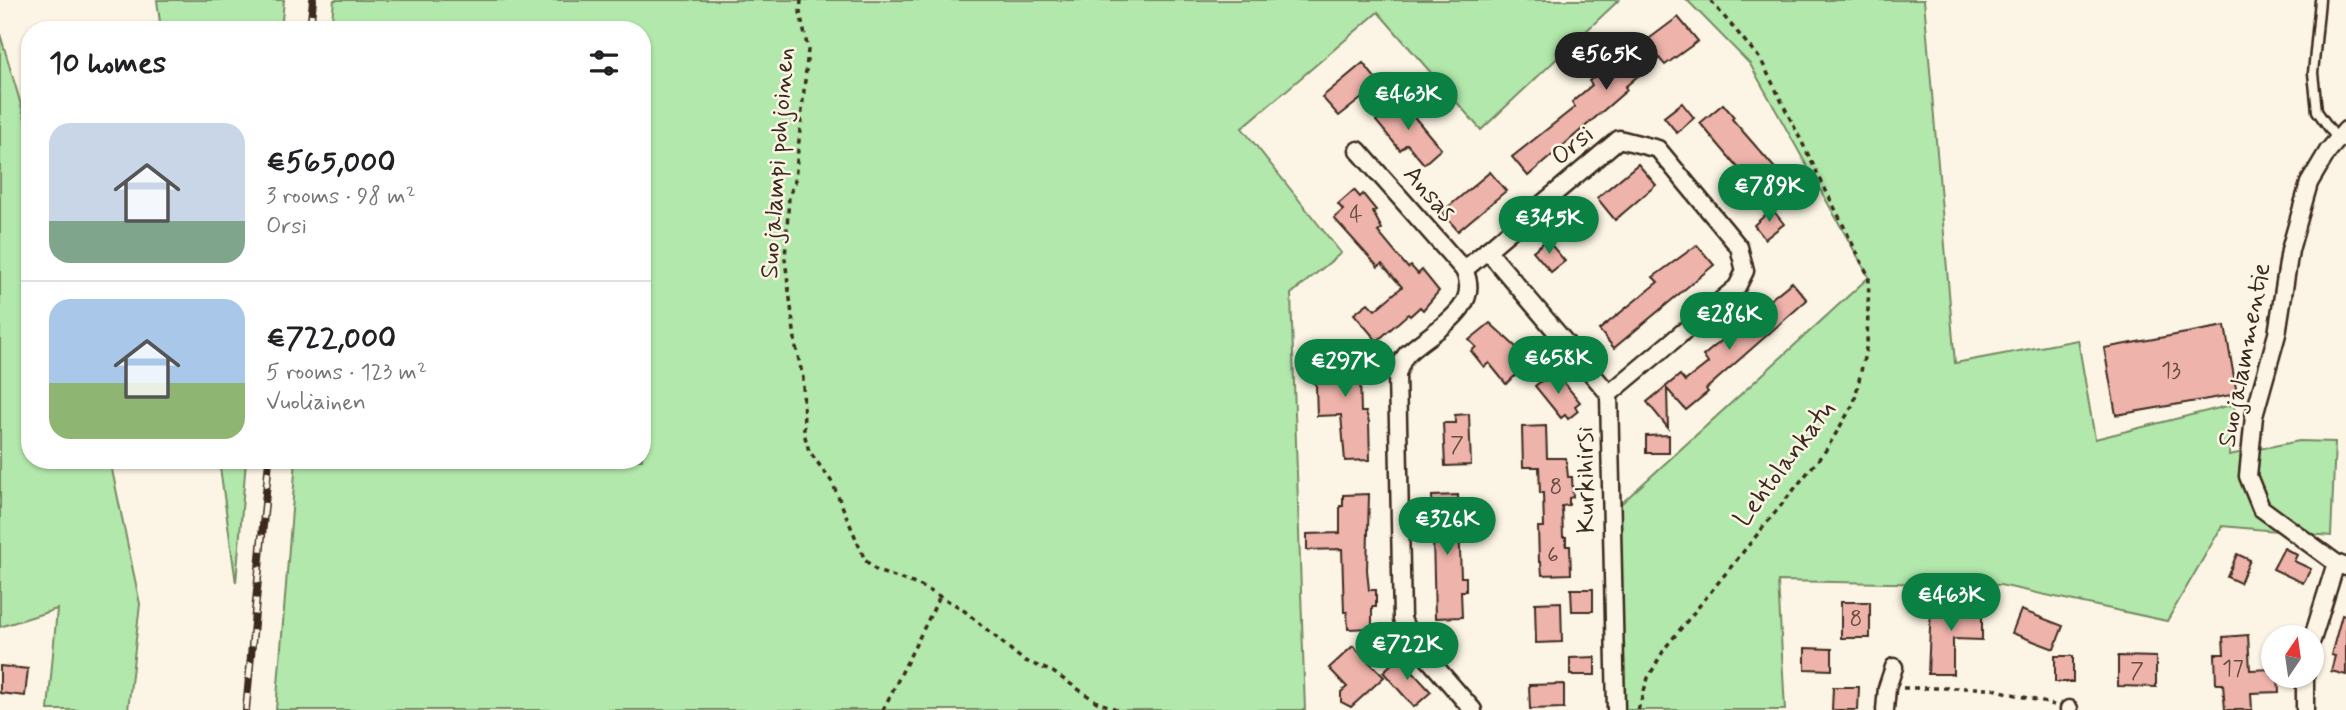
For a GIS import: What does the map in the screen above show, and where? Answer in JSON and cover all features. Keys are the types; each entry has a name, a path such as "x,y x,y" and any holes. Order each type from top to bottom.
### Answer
{"street":[{"name":"Suojalammentie","path":"2341,565 2261,508 2248,476 2254,416 2277,334 2290,250 2308,183 2342,134"},
{"name":"Orsi","path":"1464,270 1619,139 1658,149 1739,247 1745,271 1737,287 1609,394"},
{"name":"Ansas","path":"1358,150 1464,270"},
{"name":"Kurkihirsi","path":"1487,250 1609,394 1616,710"},
{"path":"1464,270 1469,280 1468,296 1461,310 1405,356 1397,374 1402,620 1411,639 1473,710"},
{"path":"2318,625 2341,565"},
{"path":"1885,710 1887,688 1894,667"},
{"path":"2305,688 2305,710"}],"lane":[{"path":"2320,0 2313,74 2317,111 2342,134"}],"path":[{"name":"Suojalampi pohjoinen","path":"801,0 800,12 808,50 795,180 789,197 785,259 796,347 803,378 804,433 809,451 832,482 865,560 877,570 921,586 961,608 1023,660 1053,673 1097,702 1119,710"},
{"name":"Lehtolankatu","path":"1638,710 1648,678 1665,648 1826,450 1854,403 1867,344 1869,277 1761,60 1710,0"},
{"path":"883,710 940,596"},
{"path":"1887,688 1990,688 2069,710"}],"green space":[{"path":"157,0 284,0 282,21 160,21"},
{"path":"334,0 1619,0 1481,130 1378,12 1242,128 1341,253 1291,294 1305,710 276,710 295,469 651,469 651,21 332,21"},
{"path":"1687,0 1924,0 1955,363 2078,340 2095,439 2235,404 2229,455 2299,441 2335,442 2331,536 2222,526 2167,621 2000,585 1778,581 1785,710 1616,710 1612,512 1869,277 1750,64"},
{"path":"0,34 21,105 21,469 112,469 140,604 128,710 48,710 57,609 0,627"},
{"path":"220,469 245,469 236,583"}],"building":[{"path":"1678,17 1698,41 1665,65 1659,58 1625,87 1627,90 1528,176 1512,157 1575,107 1572,102 1592,85 1589,81 1627,49 1634,50"},
{"path":"1363,63 1380,84 1339,116 1322,97"},
{"path":"1401,101 1441,149 1424,164 1407,144 1400,150 1376,121"},
{"path":"1682,103 1694,118 1677,133 1664,117"},
{"path":"1723,104 1734,117 1732,119 1786,181 1780,186 1784,191 1766,206 1743,180 1746,177 1700,123"},
{"path":"1638,164 1656,185 1615,220 1597,198"},
{"path":"1490,172 1506,191 1458,231 1442,212"},
{"path":"1354,190 1360,197 1363,194 1376,210 1373,212 1382,229 1378,232 1408,268 1411,266 1418,274 1422,270 1439,291 1423,310 1420,307 1410,316 1408,314 1377,341 1354,314 1368,303 1375,310 1402,287 1382,264 1378,267 1334,218 1343,210 1338,204"},
{"path":"1772,209 1784,224 1765,239 1754,225"},
{"path":"1547,240 1565,261 1551,272 1533,251"},
{"path":"1697,245 1714,265 1614,348 1599,330 1658,282 1653,277"},
{"path":"1792,282 1807,300 1706,389 1708,392 1686,410 1667,389 1668,428 1647,402 1680,375 1685,381 1708,363 1703,356 1737,328 1741,332 1761,315 1757,310"},
{"path":"1490,323 1518,349 1513,356 1524,368 1506,384 1489,363 1484,367 1471,351 1476,347 1469,340"},
{"path":"2225,326 2237,394 2116,415 2104,348"},
{"path":"1359,345 1361,412 1366,412 1369,422 1370,460 1345,461 1341,415 1317,416 1316,385 1311,381 1319,373 1326,372 1325,346"},
{"path":"1554,371 1580,402 1575,406 1578,411 1568,419 1565,415 1561,418 1535,386"},
{"path":"1469,414 1471,465 1445,466 1443,423 1456,423 1455,415"},
{"path":"1546,426 1547,458 1566,458 1568,477 1572,477 1573,497 1569,498 1569,505 1562,506 1563,537 1566,537 1566,546 1570,546 1571,574 1542,575 1539,562 1538,527 1544,527 1543,493 1540,493 1539,467 1523,467 1522,427"},
{"path":"1669,435 1669,453 1646,453 1646,436"},
{"path":"1369,494 1367,570 1369,590 1376,590 1376,607 1372,607 1372,628 1348,629 1347,612 1344,612 1342,549 1307,550 1307,534 1340,533 1340,506 1343,506 1343,495"},
{"path":"1458,495 1461,577 1466,577 1466,591 1461,591 1462,617 1435,618 1432,496"},
{"path":"2284,548 2297,555 2294,561 2311,569 2303,583 2273,569"},
{"path":"2237,554 2250,560 2240,583 2227,577"},
{"path":"1571,589 1593,589 1593,611 1572,611"},
{"path":"1561,602 1562,642 1536,643 1535,603"},
{"path":"1841,602 1870,602 1870,638 1841,638"},
{"path":"1931,605 1982,605 1982,640 1953,639 1953,674 1928,674"},
{"path":"2021,610 2063,626 2054,649 2012,633"},
{"path":"2342,615 2346,616 2346,675 2331,671 2335,656 2331,655"},
{"path":"2248,635 2250,670 2261,670 2261,688 2279,688 2279,692 2251,693 2252,710 2225,710 2223,684 2216,684 2215,654 2224,654 2223,637"},
{"path":"1353,646 1384,677 1351,707 1341,702 1341,692 1347,687 1329,668"},
{"path":"1805,648 1832,649 1832,670 1805,669"},
{"path":"2055,656 2073,656 2073,682 2055,682"},
{"path":"2118,656 2156,657 2156,687 2118,686"},
{"path":"1399,657 1431,692 1414,707 1383,672"},
{"path":"1595,657 1595,675 1570,675 1570,658"},
{"path":"0,666 28,669 25,696 0,693"},
{"path":"1564,684 1564,708 1530,709 1529,685"},
{"path":"1833,687 1859,687 1858,710 1832,710"}],"railway":[{"path":"311,21 313,0"},
{"path":"246,710 268,469"}]}
